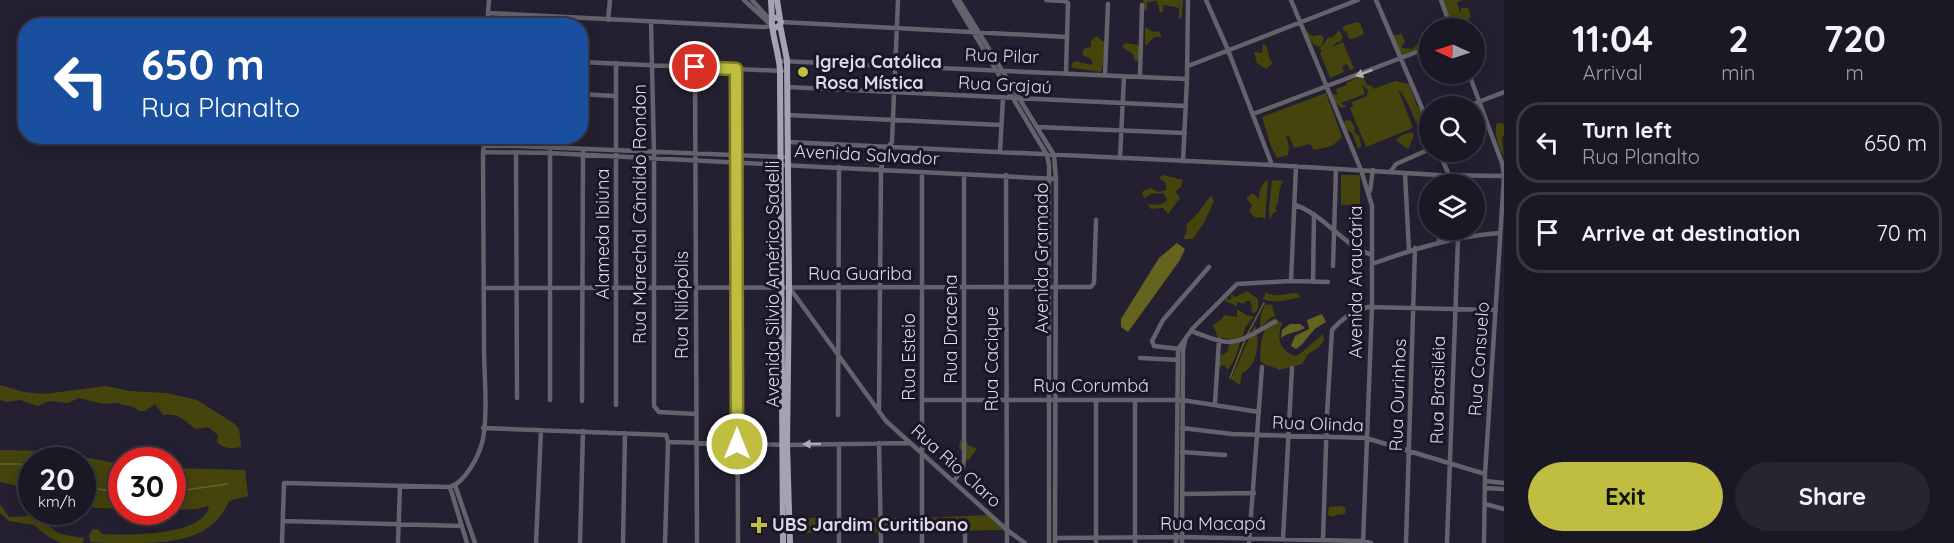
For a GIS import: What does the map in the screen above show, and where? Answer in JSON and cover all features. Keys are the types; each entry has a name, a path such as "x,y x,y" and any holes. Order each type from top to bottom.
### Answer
{"main road":[{"name":"Avenida Silvio Américo Sadelli","path":"771,0 772,23 783,60"},
{"name":"Avenida Silvio Américo Sadelli","path":"777,0 784,71 780,287 785,490 783,543"},
{"path":"772,23 778,27 780,22"},
{"name":"Avenida Silvio Américo Sadelli","path":"784,71 787,87 788,142 784,160 789,287 784,445"},
{"name":"Avenida Silvio Américo Sadelli","path":"785,490 790,543"}],"street":[{"path":"488,18 489,0"},
{"path":"608,20 610,0"},
{"path":"744,0 772,23"},
{"path":"752,0 772,23"},
{"path":"879,412 881,170 885,151 892,142 898,0"},
{"name":"Avenida Gramado","path":"954,0 1054,155 1055,541"},
{"name":"Avenida Gramado","path":"959,0 976,33"},
{"path":"1046,0 1068,3 1066,72"},
{"path":"1183,161 1188,79 1188,0"},
{"path":"1206,0 1228,50 1272,165"},
{"name":"Avenida Araucária","path":"1291,0 1361,170 1370,193 1372,206 1372,307 1363,542"},
{"path":"1188,66 1358,0"},
{"path":"1376,0 1419,100"},
{"path":"1441,0 1447,18"},
{"path":"1105,74 1108,4"},
{"path":"1140,76 1142,5"},
{"path":"488,13 574,18"},
{"path":"588,19 762,27 772,23"},
{"name":"Rua Marechal Cândido Rondon","path":"651,22 654,153 654,406 658,412 696,414"},
{"path":"780,22 1067,37"},
{"path":"1253,114 1419,51"},
{"name":"Rua Pilar","path":"783,60 1188,79"},
{"path":"588,62 784,71"},
{"name":"Alameda Ibiúna","path":"616,63 616,405"},
{"name":"Rua Nilópolis","path":"695,67 697,543"},
{"path":"736,69 738,543"},
{"name":"Avenida Gramado","path":"999,69 1012,99 1047,155 1053,178"},
{"path":"1120,158 1124,75"},
{"name":"Rua Grajaú","path":"787,87 1186,106"},
{"path":"1485,100 1504,92"},
{"path":"588,94 615,96"},
{"path":"1000,152 1003,98"},
{"path":"787,115 1001,125"},
{"name":"Rua Consuelo","path":"1484,543 1485,474 1504,176 1502,162 1485,116"},
{"path":"1037,127 1185,133"},
{"path":"788,142 1422,174"},
{"name":"Avenida Salvador","path":"784,160 736,162 616,158 550,149 483,152 484,146 516,146 736,155 784,160 839,167 1053,178"},
{"path":"516,146 517,398"},
{"path":"550,149 550,400"},
{"path":"582,401 583,149"},
{"path":"282,543 284,483 453,486 475,460 483,440 483,152"},
{"path":"1391,171 1396,164 1419,154"},
{"path":"1291,281 1296,166"},
{"path":"838,415 839,167"},
{"path":"1333,266 1336,169"},
{"path":"1370,193 1373,170"},
{"name":"Rua Esteio","path":"922,172 922,543"},
{"path":"1405,173 1409,251"},
{"name":"Rua Dracena","path":"954,481 964,465 964,174"},
{"name":"Rua Cacique","path":"1006,175 1007,543"},
{"path":"1485,176 1504,176"},
{"path":"1295,205 1314,214 1356,249 1372,255"},
{"path":"1313,282 1314,214"},
{"name":"Rua Guariba","path":"484,288 1093,286 1096,220"},
{"path":"1485,232 1500,233"},
{"path":"1372,264 1415,248 1450,240"},
{"name":"Rua Brasiléia","path":"1447,543 1458,240"},
{"name":"Rua Ourinhos","path":"1406,543 1415,248"},
{"path":"1180,349 1154,346 1152,341 1163,320 1209,267"},
{"path":"1179,540 1182,428 1178,360 1185,340 1191,331 1238,284 1291,281 1328,282"},
{"name":"Rua Rio Claro","path":"789,287 879,412 910,443 1007,530 1025,543"},
{"name":"Avenida Gramado","path":"1049,543 1048,400 1053,287"},
{"path":"1323,539 1331,333 1338,322 1357,310 1372,307 1496,310"},
{"path":"1191,331 1229,342 1237,341 1275,322"},
{"path":"1215,404 1216,356 1219,340"},
{"path":"1179,540 1180,349"},
{"path":"1140,358 1178,360"},
{"path":"1249,541 1262,367"},
{"path":"1283,539 1292,368"},
{"name":"Rua Corumbá","path":"922,400 1179,400 1259,412"},
{"path":"1096,400 1096,541"},
{"path":"1135,400 1135,540"},
{"path":"483,428 666,435 668,442 665,543"},
{"name":"Rua Olinda","path":"1182,428 1258,435 1366,438 1485,474"},
{"path":"536,543 542,430"},
{"path":"580,543 583,431"},
{"path":"623,543 625,433"},
{"path":"668,442 784,445 910,443"},
{"path":"879,443 881,543"},
{"path":"839,444 839,543"},
{"path":"1182,452 1225,455"},
{"path":"1485,482 1504,483"},
{"path":"398,543 400,486"},
{"path":"453,486 467,543"},
{"path":"453,486 475,543"},
{"path":"1485,488 1504,489"},
{"path":"1182,494 1254,493"},
{"path":"1485,504 1504,509"},
{"path":"283,521 462,526"},
{"path":"964,534 965,543"},
{"name":"Rua Macapá","path":"1055,541 1323,539 1371,543"}],"shaded area":[{"path":"1143,0 1183,0 1182,17 1179,19 1179,8 1165,5 1160,13 1157,1 1147,2 1145,12"},
{"path":"1441,0 1462,0 1457,3 1460,13 1461,8 1468,8 1471,16 1470,18 1448,18"},
{"path":"1360,23 1364,34 1349,39 1343,26"},
{"path":"1145,27 1153,32 1159,31 1162,37 1154,37 1147,45 1145,44"},
{"path":"1306,30 1312,36 1321,35 1324,38 1321,47 1311,42"},
{"path":"1339,30 1343,37 1332,47 1343,42 1354,69 1350,70 1347,64 1342,66 1344,72 1330,78 1320,49 1328,38 1333,37"},
{"path":"1401,33 1405,42 1402,48 1412,49 1419,43 1419,47 1404,56 1393,35"},
{"path":"1096,36 1105,43 1101,72 1073,68 1071,65 1075,61 1092,65 1090,58 1084,56 1082,52 1085,48 1091,47 1091,41"},
{"path":"1125,43 1139,45 1140,58 1137,61 1133,54 1122,47"},
{"path":"1263,44 1266,45 1273,63 1266,69 1257,63 1254,52 1262,53"},
{"path":"1363,77 1367,85 1372,86 1373,89 1395,81 1409,84 1419,108 1419,127 1398,89 1413,128 1366,147 1350,108 1353,106 1352,102 1367,96 1368,90 1362,85 1365,94 1341,103 1347,106 1342,108 1335,103 1332,94 1338,95 1336,89 1347,85 1346,83"},
{"path":"1326,93 1342,137 1332,146 1314,150 1310,144 1294,148 1289,136 1286,136 1289,146 1288,155 1277,158 1262,117"},
{"path":"1351,121 1355,128 1354,132 1359,136 1361,146 1358,149 1352,133 1347,130 1344,122"},
{"path":"1497,123 1504,124 1502,137 1504,157 1496,136"},
{"path":"1412,132 1414,135 1409,148 1396,140 1402,135"},
{"path":"812,151 840,151 848,156 837,160"},
{"path":"869,155 880,158 882,162 880,167 874,163 866,165 863,157"},
{"path":"1163,175 1183,180 1181,187 1175,192 1180,198 1168,214 1163,208 1151,209 1147,204 1158,205 1165,202 1167,200 1163,193 1151,194 1145,198 1142,195 1143,191 1151,188 1158,192 1166,190 1166,183 1159,178"},
{"path":"1341,175 1360,175 1360,205 1341,205"},
{"path":"1268,180 1265,219 1256,218 1249,212 1252,205 1246,198 1253,193 1259,199 1260,189"},
{"path":"1272,180 1283,181 1275,208 1277,212 1273,213 1270,220 1269,209"},
{"path":"1211,195 1214,201 1205,221 1193,239 1183,239 1187,231 1186,225"},
{"path":"1177,243 1185,249 1180,260 1128,332 1121,327 1121,319 1159,258"},
{"path":"1247,291 1258,299 1258,308 1255,313 1251,312 1250,301 1244,304 1237,302 1237,306 1225,301 1226,297 1231,299 1231,294 1236,297"},
{"path":"1266,292 1277,295 1296,293 1301,297 1272,301 1263,299"},
{"path":"1265,304 1272,305 1275,316 1260,328 1261,314"},
{"path":"1237,309 1254,317 1246,326 1228,370 1224,365 1218,367 1220,356 1227,352 1231,341 1228,338 1218,338 1213,325 1224,315 1237,317"},
{"path":"1322,314 1326,322 1314,330 1296,349 1291,346 1295,336 1309,329 1307,320"},
{"path":"1275,318 1282,323 1279,338 1282,346 1295,356 1323,334 1324,341 1308,354 1302,364 1279,370 1266,365 1260,360 1261,342 1267,322"},
{"path":"1290,324 1300,324 1305,328 1281,338 1282,330"},
{"path":"1255,325 1256,352 1251,365 1242,373 1240,385 1231,379"},
{"path":"0,385 24,392 44,394 106,386 129,391 166,393 197,400 235,424 239,429 241,447 222,446 217,442 218,435 208,427 196,429 178,416 163,415 155,404 145,411 139,411 134,407 116,403 103,404 79,398 68,403 49,401 38,406 20,400 7,402 0,400"},
{"path":"965,437 968,445 977,449 968,461 959,447 960,440 963,443"},
{"path":"0,450 18,450 18,486 0,482"},
{"path":"96,459 108,462 108,508 96,508"},
{"path":"186,468 245,470 248,496 229,501 221,515 199,533 171,541 90,542 89,535 92,530 98,529 102,534 145,534 179,529 194,524 204,516 209,506 186,509"},
{"path":"0,504 9,517 18,517 18,522 9,521 0,513"},
{"path":"1329,507 1346,508 1345,514 1333,517 1328,515"},
{"path":"988,515 1003,530 792,533 792,518 923,518"},
{"path":"34,525 48,525 56,532 84,538 83,543 61,543"}],"waterway":[{"path":"1247,335 1264,303"},
{"path":"1230,378 1245,340"},
{"path":"0,464 18,464"},
{"path":"186,490 227,484"},
{"path":"96,489 108,490"}],"place":[{"name":"Igreja Católica Rosa Mística","path":"803,72"},
{"name":"UBS Jardim Curitibano","path":"759,525"}],"route":[{"path":"695,67 736,69 737,444"}]}
